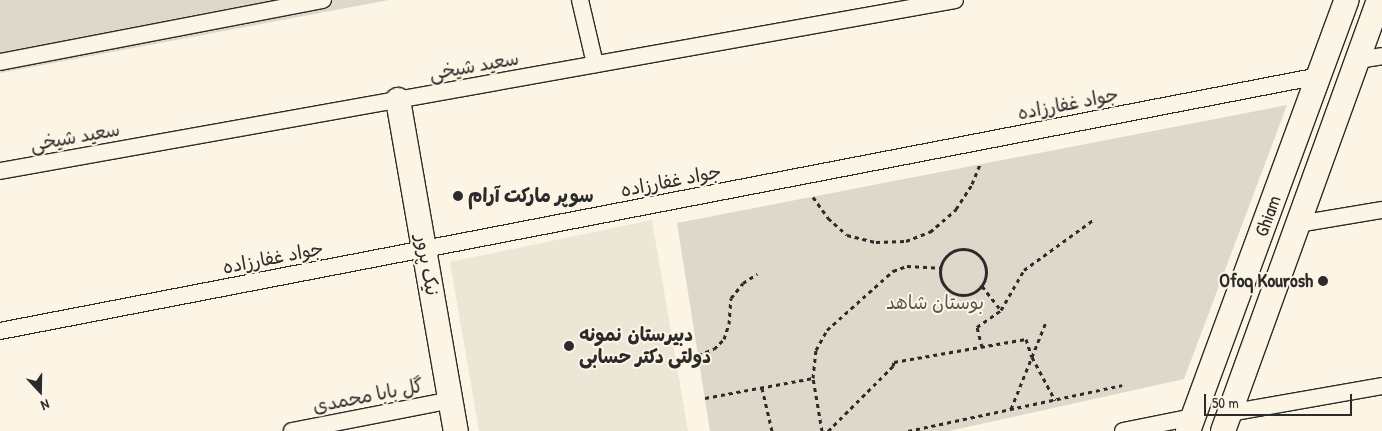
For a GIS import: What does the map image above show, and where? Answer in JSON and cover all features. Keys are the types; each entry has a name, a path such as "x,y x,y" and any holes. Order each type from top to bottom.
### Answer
{"street":[{"path":"0,62 323,0"},
{"path":"580,0 595,64"},
{"name":"سعید شیخی","path":"0,171 955,0"},
{"name":"Ghiam","path":"1191,424 1347,0"},
{"name":"Ghiam","path":"1226,422 1379,0"},
{"path":"1358,60 1382,56"},
{"name":"جواد غفارزاده","path":"0,331 1319,76"},
{"name":"نیک پرور","path":"398,100 456,431"},
{"path":"1298,224 1382,210"},
{"path":"1122,431 1226,422 1382,386"},
{"name":"گل بابا محمدی","path":"292,431 451,400"}],"path":[{"path":"813,197 828,218 847,235 876,242 906,241 930,232 956,208 972,184 980,164"},
{"path":"982,347 976,328 1001,310 1024,270 1093,220"},
{"path":"961,248 976,252 985,264 986,279 982,286 970,294 954,294 942,284 940,268 942,261 961,248"},
{"path":"822,431 813,378 816,350 827,330 893,271 907,266 940,268"},
{"path":"698,355 714,350 724,339 729,324 731,298 743,282 757,274"},
{"path":"982,286 1001,310"},
{"path":"1010,409 1046,322"},
{"path":"828,431 893,366 894,362 1026,339 1032,357 1055,400"},
{"path":"705,398 813,378"},
{"path":"908,431 1122,385"},
{"path":"762,388 772,431"}],"shaded area":[{"name":"دبیرستان نمونه دولتی دکتر حسابی","path":"652,220 688,431 479,431 450,262"}],"green space":[{"path":"0,0 389,0 0,73"},
{"name":"بوستان شاهد","path":"1287,105 1184,379 949,431 710,431 677,223"}],"place":[{"name":"سوپر مارکت آرام","path":"458,196"},
{"name":"Ofoq Kourosh","path":"1323,281"},
{"name":"دبیرستان نمونه دولتی دکتر حسابی","path":"569,346"}]}
